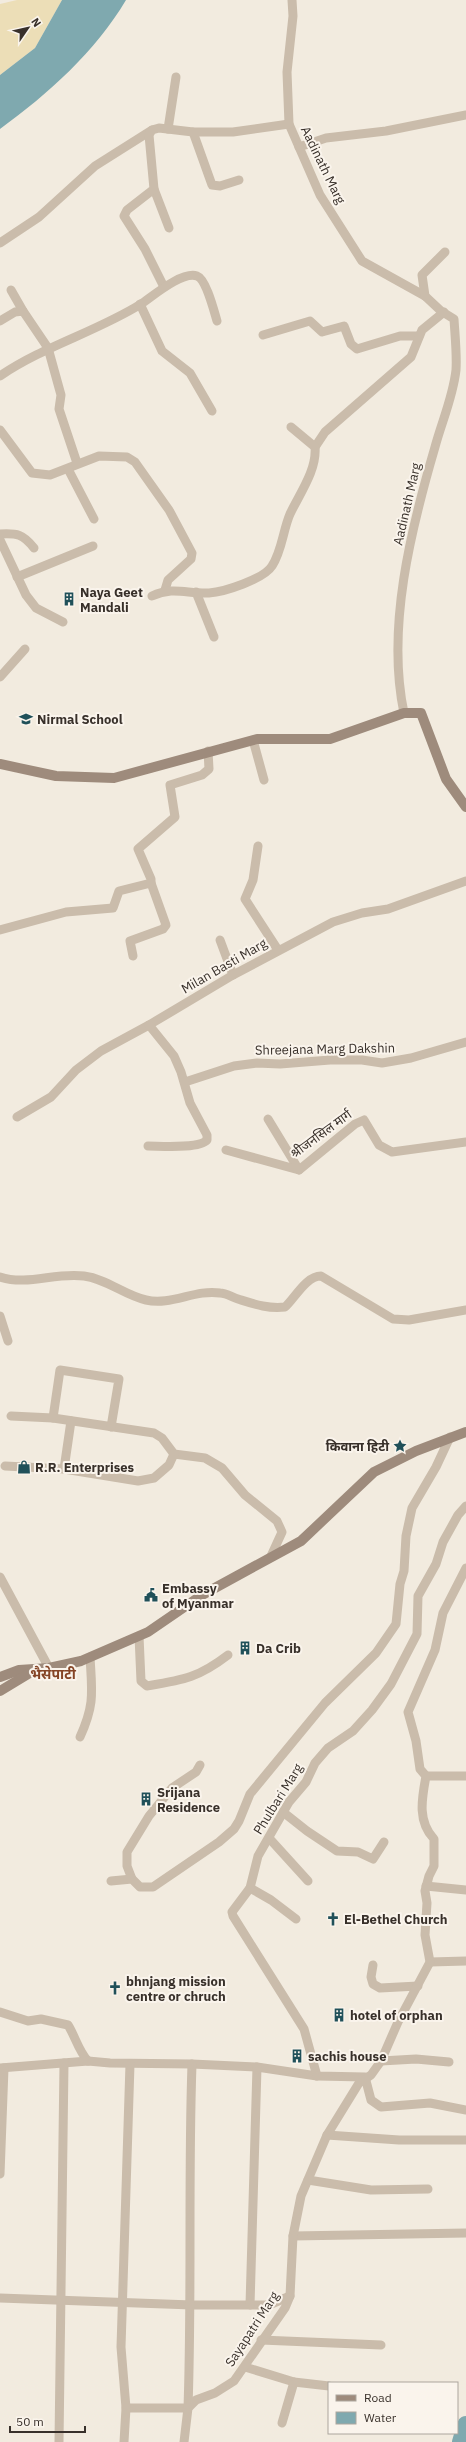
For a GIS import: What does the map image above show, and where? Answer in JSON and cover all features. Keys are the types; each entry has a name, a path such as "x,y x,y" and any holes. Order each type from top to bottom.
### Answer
{"main road":[{"path":"0,764 56,776 114,778 208,751 253,740 298,738 330,739 404,713 421,713 446,779 466,807"},
{"path":"0,1677 19,1670 49,1668 90,1657 148,1632 202,1595 300,1541 374,1472 416,1451 466,1432"},
{"path":"0,1691 33,1670"}],"street":[{"name":"Aadinath Marg","path":"292,0 293,16 287,72 289,124 320,194 362,261 425,296 454,319 456,370 449,403 422,495 399,612 399,679 404,713"},
{"path":"168,129 176,77"},
{"path":"299,147 326,138 386,131 466,115"},
{"path":"0,243 39,217 96,166 152,130 168,129 193,132 233,132 289,124"},
{"path":"152,130 150,142 154,189 169,228"},
{"path":"193,132 212,185 220,186 239,180"},
{"path":"154,189 127,210 124,216 145,249 164,287"},
{"path":"425,296 422,275 444,252"},
{"path":"0,376 22,361 48,348 82,335 140,304 164,287 192,275 199,276 204,282 217,321"},
{"path":"11,290 48,348 61,395 59,409 77,463"},
{"path":"140,304 162,351 190,373 212,411"},
{"path":"0,321 15,312 23,311"},
{"path":"152,596 165,590 210,593 242,584 259,577 272,567 285,525 316,460 315,446 325,432 411,357 419,336 427,324 442,311"},
{"path":"263,335 310,321 322,332 344,326 351,344 357,349 400,336 419,336"},
{"path":"291,427 315,446"},
{"path":"0,430 32,473 50,475 68,469 77,463 98,456 127,457 135,462 169,510 192,553 191,559 168,580 165,590"},
{"path":"68,469 94,519"},
{"path":"0,534 16,533 24,536 34,548"},
{"path":"0,540 17,577 36,608 63,622"},
{"path":"17,577 94,546"},
{"path":"196,592 214,637"},
{"path":"0,677 25,649"},
{"path":"253,740 264,780"},
{"path":"133,956 130,941 163,929 166,924 151,883 152,879 138,849 175,817 170,785 202,775 209,769 208,751"},
{"path":"258,846 253,880 245,899 278,950"},
{"name":"Milan Basti Marg","path":"17,1117 51,1097 76,1070 101,1051 149,1025 233,974 278,950 333,922 362,913 388,909 466,881"},
{"path":"0,930 66,912 114,908 120,892 151,883"},
{"path":"220,940 233,974"},
{"path":"148,1146 195,1145 204,1144 207,1140 207,1136 190,1102 185,1082 174,1056 149,1025"},
{"name":"Shreejana Marg Dakshin","path":"185,1082 242,1065 354,1060 382,1063 411,1058 466,1042"},
{"path":"268,1119 299,1170"},
{"name":"श्रीजनसिल मार्ग","path":"226,1150 299,1170 361,1120 364,1120 378,1145 392,1152 466,1142"},
{"path":"0,1277 14,1281 66,1275 84,1276 101,1280 143,1300 156,1302 198,1294 221,1293 271,1309 285,1307 309,1279 315,1276 321,1276 393,1319 409,1320 466,1310"},
{"path":"0,1316 8,1341"},
{"path":"53,1418 60,1370 119,1379 111,1427"},
{"path":"11,1416 53,1418 154,1433 162,1438 174,1454 205,1458 222,1468 245,1495 277,1521 282,1532 271,1556"},
{"path":"64,1469 71,1421"},
{"path":"200,1765 196,1772 172,1788 150,1816 127,1852 127,1866 132,1879 140,1887 153,1887 228,1835 239,1821 250,1794 325,1703 376,1653 396,1624 400,1584 404,1571 406,1536 412,1508 436,1467 450,1437"},
{"path":"5,1466 64,1469 138,1481 154,1478 169,1465 174,1454"},
{"name":"Phulbari Marg","path":"317,2076 304,2029 233,1916 232,1912 250,1888 258,1856 288,1802 306,1782 315,1763 328,1748 352,1731 372,1710 391,1684 417,1634 418,1596 436,1564 443,1542 458,1515 466,1506"},
{"path":"466,1568 443,1613 435,1650 408,1712 416,1741 420,1769 426,1776 421,1810 427,1831 434,1839 434,1866 426,1886 425,1935 430,1962 466,1961"},
{"path":"0,1577 49,1668"},
{"path":"139,1636 142,1681 146,1686 182,1680 206,1671 228,1655"},
{"path":"80,1737 90,1715 92,1699 90,1657"},
{"path":"426,1776 466,1776"},
{"path":"283,1812 307,1831 337,1851 358,1852 373,1859 384,1842"},
{"path":"269,1838 308,1881"},
{"path":"111,1881 132,1879"},
{"path":"426,1886 466,1890"},
{"path":"250,1888 271,1900 296,1919"},
{"name":"Sayapatri Marg","path":"188,2408 196,2400 215,2393 234,2381 245,2367 261,2340 285,2308 290,2296 293,2236 301,2196 327,2135 359,2083 368,2076 381,2061 398,2022 430,1962"},
{"path":"373,1965 371,1977 373,1984 380,1988 418,1986"},
{"path":"0,2012 28,2021 41,2019 68,2025 77,2040 82,2055 88,2061"},
{"path":"381,2061 416,2059 449,2062"},
{"path":"0,2174 2,2068 88,2061 130,2064 192,2064 257,2067 317,2076 368,2076 371,2100 381,2106 430,2103 466,2110"},
{"path":"59,2442 64,2063"},
{"path":"124,2442 126,2408 121,2347 124,2302 130,2064"},
{"path":"184,2442 188,2408 192,2305 188,2168 192,2064"},
{"path":"250,2305 257,2067"},
{"path":"327,2135 399,2140 466,2140"},
{"path":"308,2180 371,2190 428,2189"},
{"path":"293,2236 466,2233"},
{"path":"0,2298 192,2305 268,2305 290,2296"},
{"path":"261,2340 381,2345"},
{"path":"245,2367 294,2382 328,2386"},
{"path":"282,2423 294,2382"},
{"path":"126,2408 188,2408"}],"sand":[{"path":"17,0 62,0 35,48 0,75 0,4"}],"water":[{"path":"62,0 126,0 100,37 69,71 53,87 0,129 0,75 35,48"}],"waterway":[{"path":"461,2442 466,2425"}],"place":[{"name":"Naya Geet Mandali","path":"69,599"},
{"name":"Nirmal School","path":"26,719"},
{"name":"किवाना हिटी","path":"400,1446"},
{"name":"R.R. Enterprises","path":"24,1467"},
{"name":"Embassy of Myanmar","path":"151,1595"},
{"name":"Da Crib","path":"245,1648"},
{"name":"Srijana Residence","path":"146,1799"},
{"name":"El-Bethel Church","path":"333,1919"},
{"name":"bhnjang mission centre or chruch","path":"115,1988"},
{"name":"hotel of orphan","path":"339,2015"},
{"name":"sachis house","path":"297,2056"}],"district":[{"name":"भैसेपाटी","path":"53,1674"}]}
